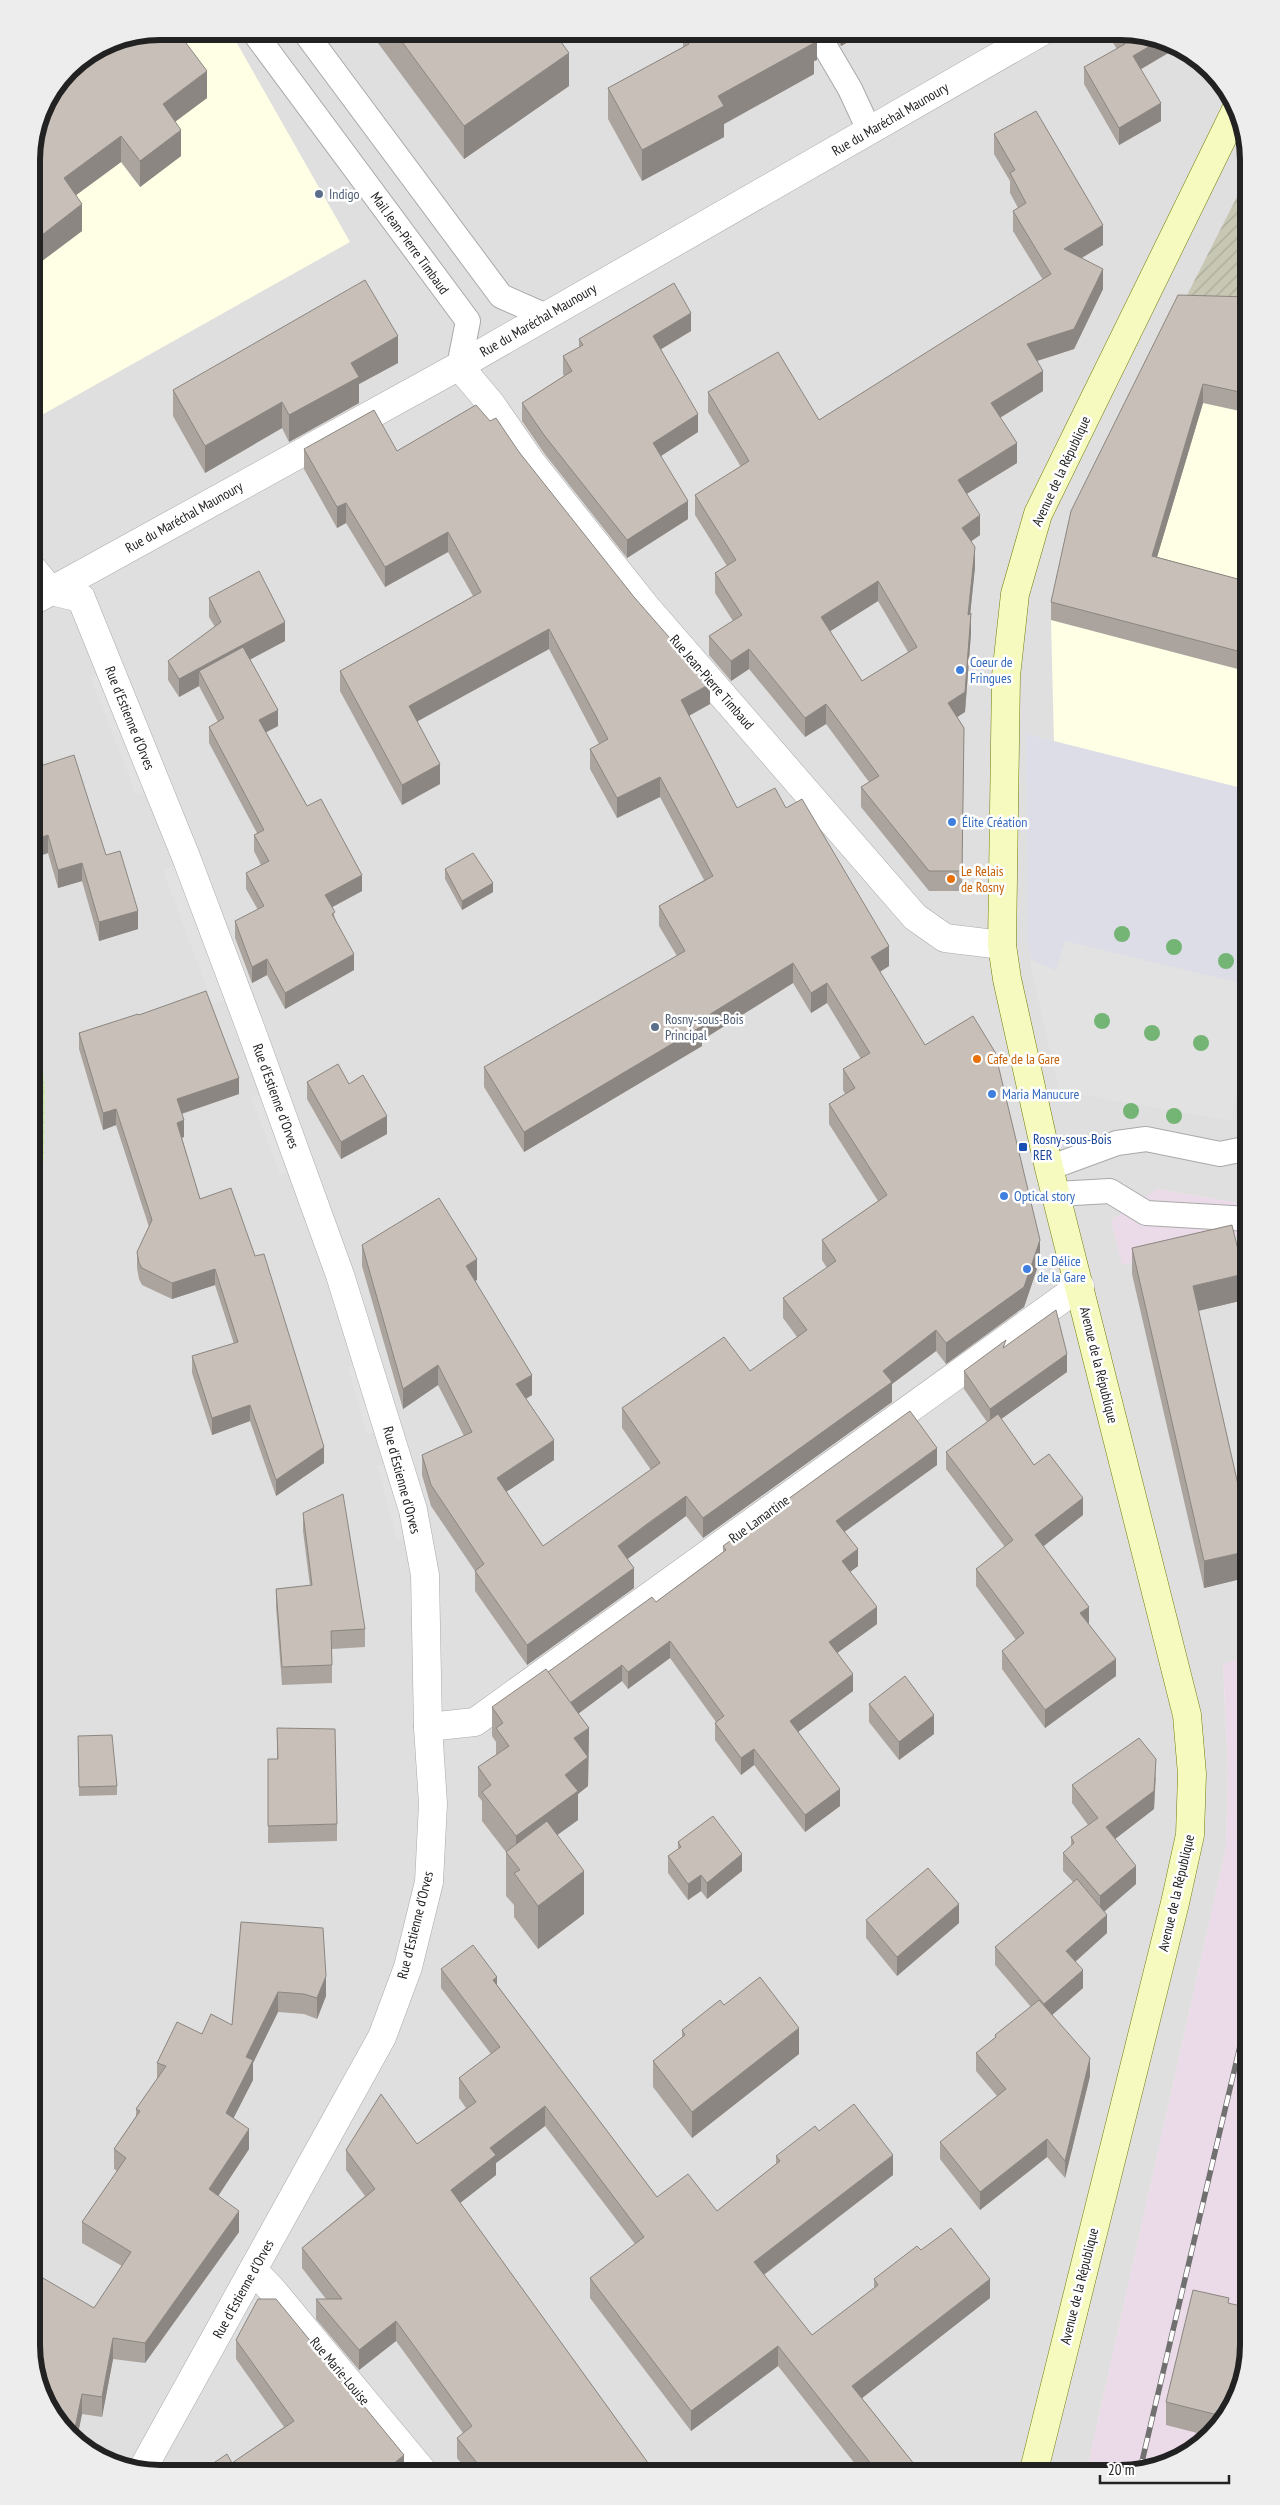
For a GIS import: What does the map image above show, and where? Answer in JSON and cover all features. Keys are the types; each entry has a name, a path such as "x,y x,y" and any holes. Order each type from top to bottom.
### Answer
{"street":[{"name":"Rue du Maréchal Maunoury","path":"41,596 459,366 1027,40"},
{"name":"Avenue de la République","path":"1035,2465 1175,1903 1190,1835 1192,1774 1187,1715 1049,1168 1009,989 1002,945 1006,676 1015,594 1038,514 1232,118"},
{"name":"Rue Jean-Pierre Timbaud","path":"459,366 491,404 531,462 646,607 915,917 944,938 1002,945"},
{"name":"Rue d'Estienne d'Orves","path":"41,596 80,598 186,857 340,1275 413,1510 425,1575 428,1727 433,1804 429,1882 408,1967 382,2037 145,2464"},
{"name":"Rue Lamartine","path":"428,1727 475,1722 1080,1286"},
{"name":"Rue Marie-Louise","path":"253,2270 274,2291 418,2465"}],"lane":[{"name":"Mail Jean-Pierre Timbaud","path":"260,40 468,321 459,366"},
{"path":"311,40 501,296 546,316"},
{"path":"821,40 850,89 869,130"},
{"path":"1049,1168 1116,1143 1146,1139 1220,1154 1240,1150"},
{"path":"1056,1194 1110,1191 1146,1213 1240,1218"}],"shaded area":[{"path":"160,40 1128,40 1166,49 1193,65 1215,87 1231,114 1238,137 1240,160 1240,1203 1157,1189 1122,1265 1240,1234 1240,1659 1223,1665 1228,1771 1226,1847 1088,2465 152,2465 121,2459 93,2445 65,2418 49,2391 42,2368 40,2353 41,143 150,41"},
{"path":"235,40 350,242 40,416 41,143 150,41"},
{"path":"1240,191 1240,315 1178,313"},
{"path":"1240,326 1240,788 1054,742 1051,620 1071,529"},
{"path":"102,671 148,791 136,794 90,676"},
{"path":"1026,734 1240,788 1240,983 1065,941 1056,970 1035,962 1031,958 1028,946"},
{"path":"175,865 227,999 213,1005 163,871"},
{"path":"1065,941 1240,983 1240,1080 1231,1121 1059,1091 1031,968 1031,958 1035,962"},
{"path":"263,1094 293,1170 280,1174 251,1098"},
{"path":"1157,1189 1240,1203 1240,1234 1122,1265 1111,1220"},
{"path":"359,1364 378,1431 367,1435 348,1367"},
{"path":"389,1461 410,1535 397,1539 377,1466"},
{"path":"1240,1659 1240,2345 1238,2368 1234,2384 1220,2412 1205,2430 1180,2449 1166,2456 1143,2463 1088,2465 1226,1847 1228,1771 1223,1664"}],"green space":[{"path":"40,1044 45,1088 44,1159 40,1175"}],"building":[{"path":"184,40 207,71 163,104 181,130 140,161 121,136 64,178 82,204 42,235 40,232 41,144 49,114 65,87 87,65 107,52 121,46 144,41"},
{"path":"401,40 560,40 569,53 464,126"},
{"path":"687,40 812,40 814,43 718,96 724,106 642,150 608,88 689,44"},
{"path":"1122,40 1153,45 1133,56 1161,103 1119,128 1084,67 1125,44"},
{"path":"1036,111 1103,225 1064,249 1103,269 1074,329 1027,344 1043,371 991,403 1017,443 958,480 980,515 962,528 975,547 968,615 971,613 965,692 948,703 964,728 962,871 929,871 861,787 879,776 826,704 805,718 749,649 731,661 709,636 742,615 715,573 736,560 695,495 749,461 708,392 778,352 819,420 1051,274 1013,211 1026,203 1010,173 1015,170 994,134","holes":["878,581 917,647 862,681 821,617"]},
{"path":"365,280 398,336 351,363 359,377 289,415 282,402 205,446 173,390"},
{"path":"674,283 691,313 653,336 698,414 653,443 688,501 627,540 544,435 522,403 572,371 563,356 583,345 579,339"},
{"path":"1178,295 1240,297 1240,392 1203,384 1152,556 1240,580 1240,652 1051,602 1071,511"},
{"path":"476,405 490,421 496,418 519,452 634,597 710,684 681,700 737,808 775,788 786,808 802,799 889,946 871,957 925,1045 973,1016 995,1052 1040,1240 1024,1287 946,1343 936,1330 883,1371 892,1382 703,1518 686,1496 647,1524 618,1546 634,1568 527,1645 475,1571 484,1564 431,1485 422,1455 472,1432 438,1365 403,1389 362,1245 439,1198 477,1259 466,1266 532,1375 516,1384 554,1440 497,1478 543,1546 660,1463 622,1408 724,1337 750,1371 807,1330 783,1298 836,1261 822,1240 887,1195 829,1104 855,1088 843,1069 870,1053 827,983 811,993 793,963 699,1021 702,1026 524,1132 484,1067 685,951 659,906 713,876 660,777 617,798 590,749 608,739 549,629 409,706 440,764 402,785 340,671 481,592 448,532 385,567 346,503 337,507 304,449 374,410 397,451"},
{"path":"259,571 285,622 179,679 168,661 221,622 209,598"},
{"path":"243,647 278,710 259,720 307,806 321,799 362,875 325,895 335,912 332,914 354,954 285,993 267,959 252,967 235,921 264,906 246,873 269,861 254,835 264,830 209,727 224,718 199,671"},
{"path":"74,755 106,855 120,851 138,911 99,922 82,863 58,870 48,835 42,837 40,831 40,766"},
{"path":"473,853 493,883 462,901 445,869"},
{"path":"206,991 239,1078 177,1099 184,1120 177,1123 200,1199 231,1188 255,1256 264,1254 324,1447 276,1480 250,1405 212,1418 192,1356 238,1342 215,1269 172,1283 142,1268 139,1263 137,1252 152,1220 116,1109 103,1113 79,1033 139,1015"},
{"path":"338,1064 349,1084 363,1075 387,1116 341,1142 307,1082"},
{"path":"1232,1225 1240,1258 1240,1275 1193,1286 1240,1493 1240,1553 1204,1561 1132,1248"},
{"path":"1056,1310 1067,1354 990,1409 964,1371 1006,1340 1003,1348"},
{"path":"910,1411 937,1448 836,1521 858,1549 842,1561 877,1607 829,1642 853,1674 790,1721 840,1789 805,1815 754,1749 741,1758 715,1723 724,1716 670,1641 628,1672 622,1665 570,1703 548,1672 652,1597 656,1602 726,1550 723,1546"},
{"path":"998,1414 1034,1465 1049,1454 1083,1498 1035,1535 1089,1607 1080,1613 1116,1659 1045,1710 1002,1651 1024,1633 976,1569 1013,1540 946,1452"},
{"path":"343,1494 365,1629 331,1631 332,1665 282,1667 276,1589 312,1585 303,1513"},
{"path":"546,1669 589,1728 574,1738 588,1757 565,1775 578,1791 516,1836 482,1792 491,1785 478,1767 509,1746 496,1728 503,1723 492,1707"},
{"path":"905,1676 934,1715 899,1742 869,1704"},
{"path":"277,1728 335,1729 337,1824 268,1826 268,1759 278,1759"},
{"path":"112,1735 117,1786 79,1787 78,1736"},
{"path":"1139,1738 1156,1759 1154,1791 1106,1827 1136,1866 1100,1896 1063,1853 1074,1843 1071,1837 1098,1818 1072,1785"},
{"path":"713,1816 742,1854 707,1883 701,1875 688,1884 668,1856 681,1847 678,1842"},
{"path":"547,1821 584,1871 538,1906 514,1873 520,1870 506,1852"},
{"path":"928,1868 959,1904 897,1957 866,1920"},
{"path":"1077,1879 1107,1915 1066,1951 1083,1970 1044,2004 995,1947"},
{"path":"241,1922 323,1928 326,1976 317,1998 304,1994 278,1992 246,2057 253,2060 226,2113 249,2129 209,2189 239,2211 145,2343 113,2338 102,2397 82,2394 75,2429 56,2405 49,2391 42,2368 40,2353 40,2282 43,2278 94,2308 131,2252 82,2222 126,2158 114,2149 140,2111 136,2109 166,2066 157,2063 177,2022 202,2034 211,2014 232,2025"},
{"path":"473,1945 497,1977 493,1980 657,2197 688,2174 717,2211 780,2161 776,2156 815,2126 819,2131 854,2104 893,2155 754,2262 812,2335 878,2285 874,2279 917,2246 921,2250 951,2228 990,2279 852,2386 915,2465 872,2465 778,2346 691,2411 590,2278 644,2237 545,2106 490,2148 496,2155 451,2190 650,2465 479,2465 457,2438 472,2426 396,2321 359,2350 316,2299 342,2299 302,2248 375,2189 346,2150 381,2094 417,2144 476,2102 459,2078 500,2047 441,1969"},
{"path":"760,1977 799,2028 692,2112 653,2061 685,2035 682,2030 720,2000 724,2005"},
{"path":"1039,2000 1090,2058 1065,2161 1047,2139 980,2192 940,2142 1006,2089 976,2053 996,2037 995,2035"},
{"path":"1193,2290 1229,2298 1228,2303 1240,2306 1239,2361 1234,2384 1220,2412 1218,2415 1166,2402"},
{"path":"258,2299 276,2299 404,2455 392,2465 210,2465 227,2454 232,2463 294,2421 236,2340"}],"railway":[{"path":"1142,2463 1240,2046"}],"place":[{"name":"Indigo","path":"319,194"},
{"name":"Coeur de Fringues","path":"960,670"},
{"name":"Élite Création","path":"952,822"},
{"name":"Le Relais de Rosny","path":"951,879"},
{"name":"Rosny-sous-Bois Principal","path":"655,1027"},
{"name":"Cafe de la Gare","path":"977,1059"},
{"name":"Maria Manucure","path":"992,1094"},
{"name":"Rosny-sous-Bois RER","path":"1023,1147"},
{"name":"Optical story","path":"1004,1196"},
{"name":"Le Délice de la Gare","path":"1027,1269"}]}
